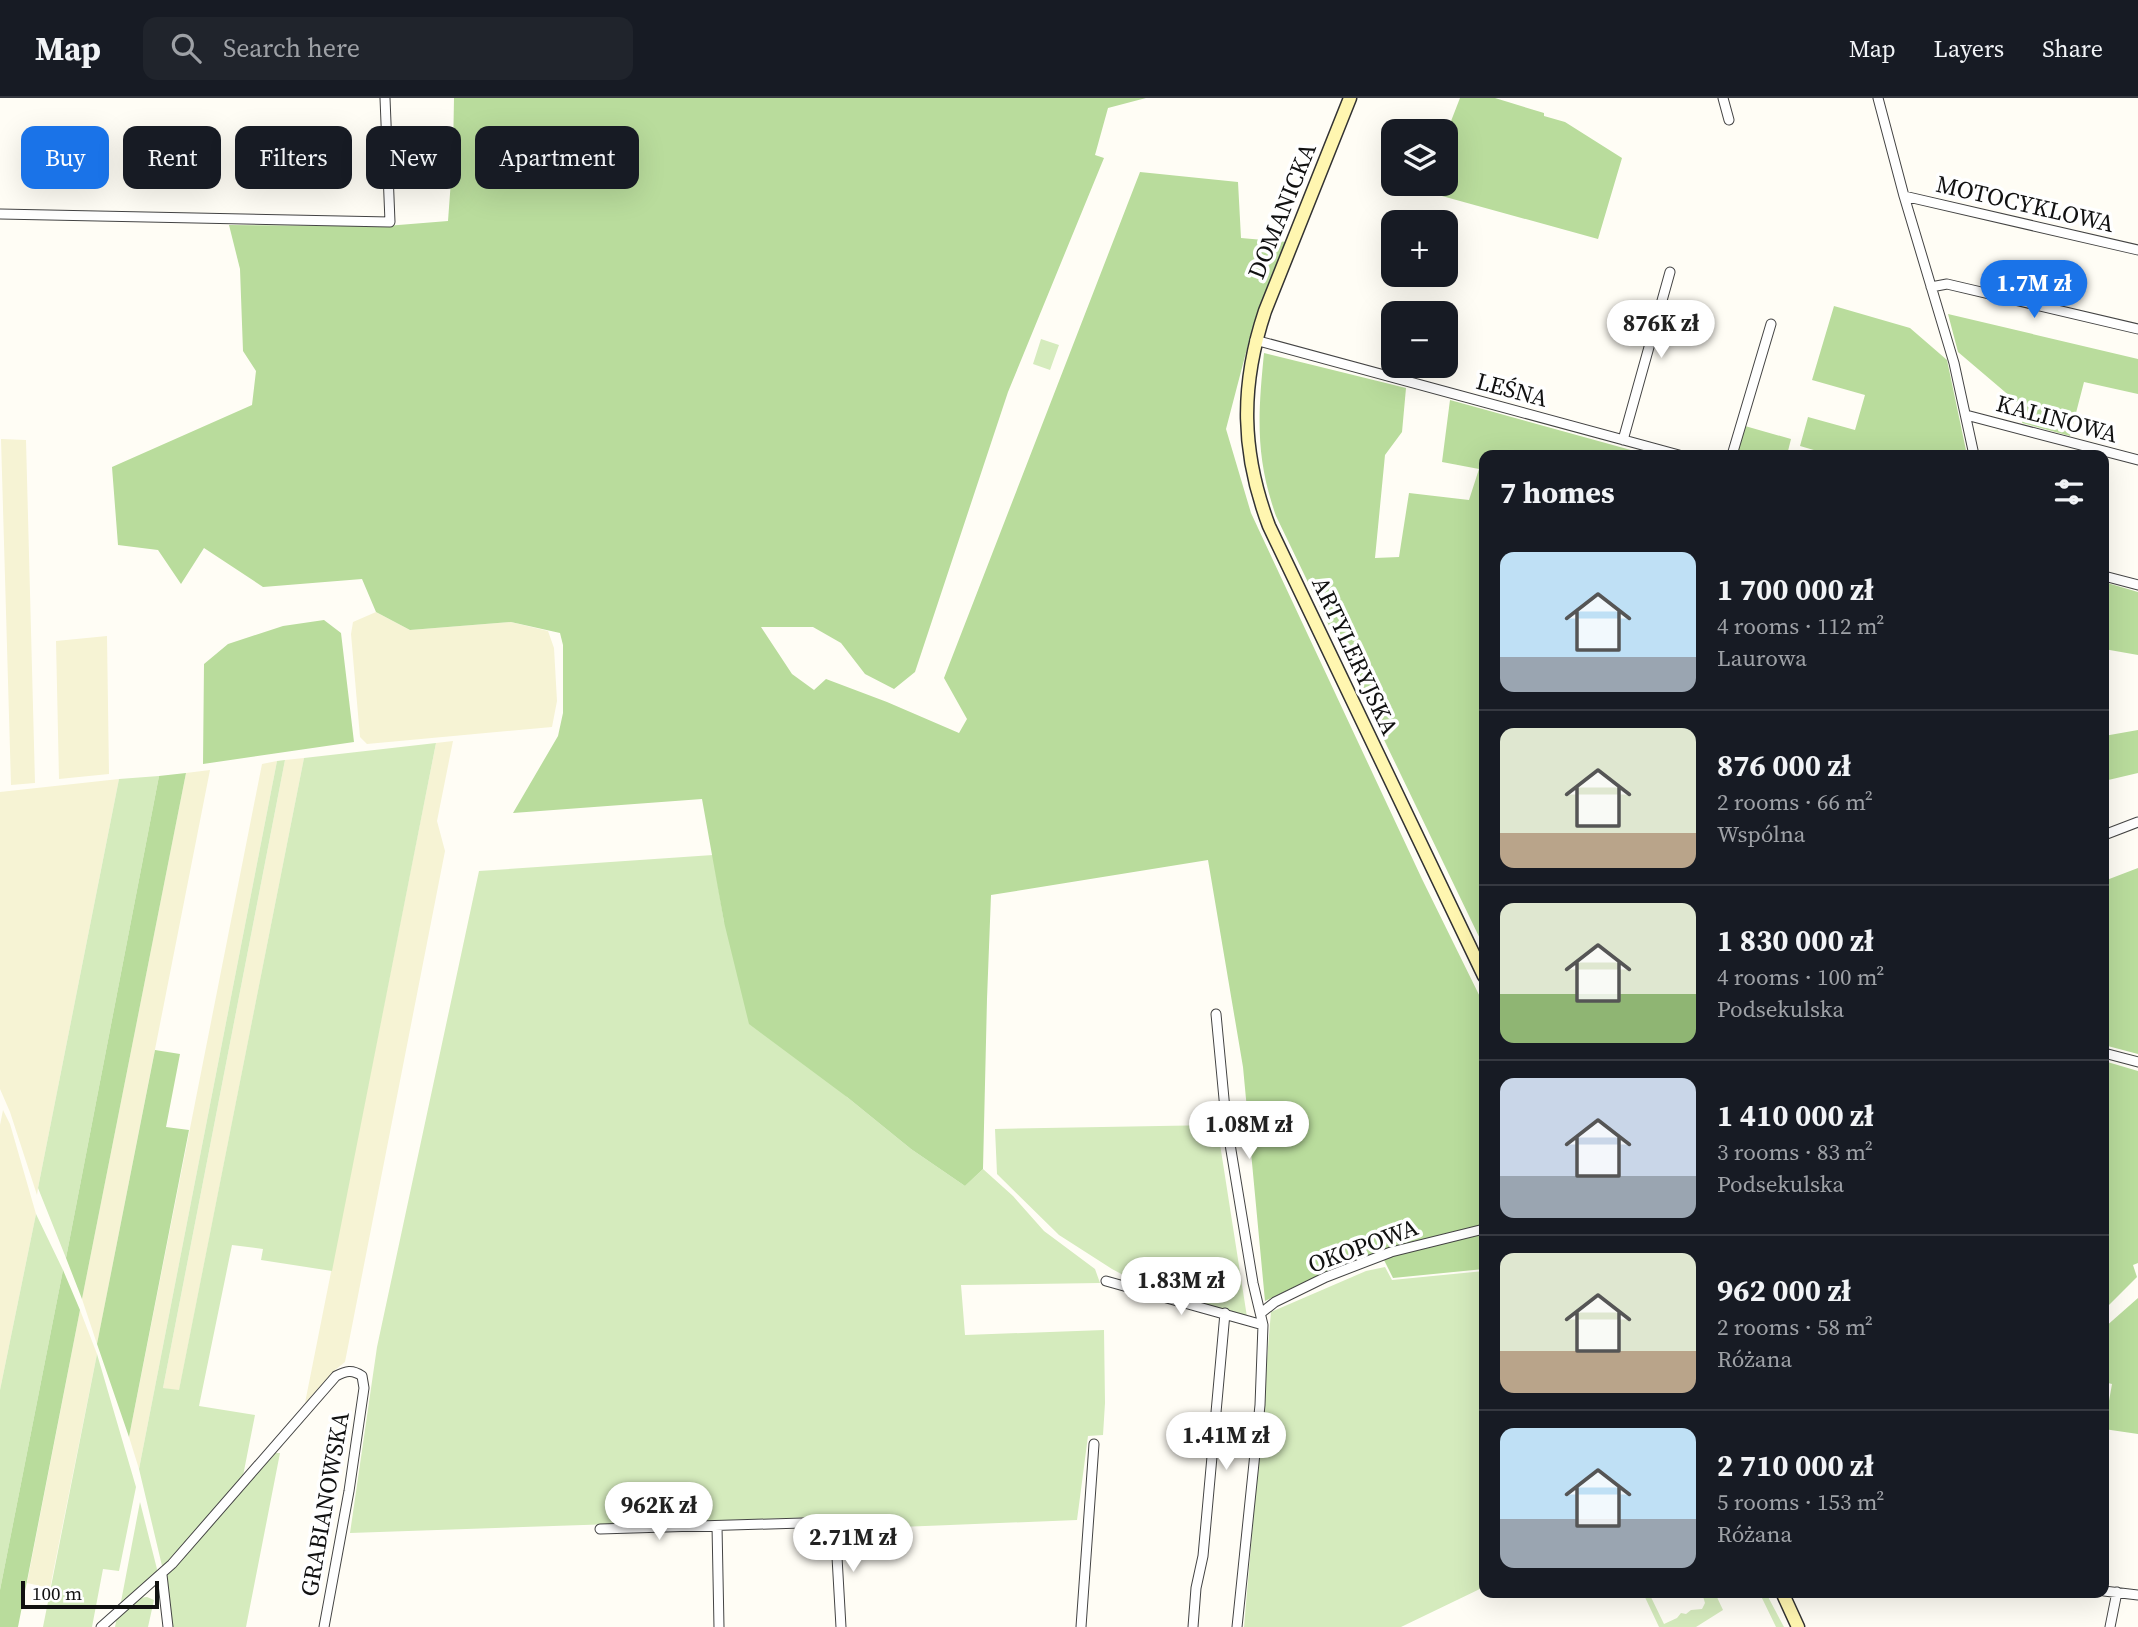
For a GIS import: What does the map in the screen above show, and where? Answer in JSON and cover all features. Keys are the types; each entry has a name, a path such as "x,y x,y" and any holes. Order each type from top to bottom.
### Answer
{"street":[{"path":"0,214 390,222 385,98"},
{"name":"DOMANICKA","path":"1255,340 1350,98"},
{"path":"1723,98 1729,120"},
{"path":"1878,98 1954,363 1973,450"},
{"name":"MOTOCYKLOWA","path":"1904,196 2138,250"},
{"path":"1623,440 1670,272"},
{"path":"1931,287 1947,284 2138,329"},
{"path":"1733,450 1771,324"},
{"name":"LEŚNA","path":"1255,340 1660,450"},
{"name":"ARTYLERYJSKA","path":"1255,340 1246,401 1246,430 1250,461 1265,516 1479,965"},
{"name":"KALINOWA","path":"1966,415 2100,450"},
{"name":"KALINOWA","path":"2109,452 2138,460"},
{"path":"2109,577 2138,585"},
{"path":"2109,833 2138,822"},
{"path":"1216,1014 1226,1120 1253,1283 1263,1325 1260,1405 1237,1627"},
{"path":"2109,1054 2138,1062"},
{"name":"OKOPOWA","path":"1261,1312 1275,1302 1326,1277 1391,1252 1479,1229"},
{"path":"1106,1281 1263,1325"},
{"path":"1193,1627 1196,1588 1203,1556 1225,1313"},
{"name":"GRABIANOWSKA","path":"162,1575 336,1376 346,1371 356,1372 362,1376 364,1388 324,1627"},
{"path":"1081,1627 1094,1444"},
{"path":"600,1529 835,1522 841,1627"},
{"path":"717,1526 719,1627"},
{"path":"101,1627 162,1575"},
{"path":"162,1575 168,1627"},
{"path":"2109,1591 2138,1595"},
{"path":"2110,1627 2117,1592"},
{"path":"1785,1598 1798,1627"}],"shaded area":[{"path":"1,439 26,440 35,783 11,785"},
{"path":"376,612 410,630 511,622 548,631 554,648 557,701 552,727 367,744 360,737 351,634 353,622"},
{"path":"107,636 109,774 59,779 56,641"},
{"path":"453,741 437,821 445,851 345,1362 305,1403 436,743"},
{"path":"304,758 179,1391 163,1388 285,760"},
{"path":"277,761 139,1469 129,1437 262,764"},
{"path":"210,770 97,1344 82,1299 186,773"},
{"path":"119,779 37,1195 0,1089 0,792"},
{"path":"3,1110 10,1124 36,1214 0,1390 0,1125"},
{"path":"80,1310 97,1354 50,1588 27,1583"}],"green space":[{"path":"454,98 1146,98 1108,108 1095,155 1104,158 1008,392 915,672 894,689 865,674 841,643 813,627 761,627 792,674 814,690 826,679 959,733 967,719 944,678 1140,172 1238,182 1241,238 1287,242 1250,337 1226,429 1251,513 1479,995 1479,1269 1393,1278 1380,1252 1326,1272 1265,1301 1243,1067 1208,860 991,895 983,1169 965,1186 911,1149 749,1024 724,922 702,799 513,813 558,736 563,713 563,645 560,633 511,622 410,630 376,612 362,579 263,587 204,548 181,584 158,550 118,545 112,467 252,405 256,371 243,351 240,269 229,225 386,226 448,221 450,189 461,189 461,126 453,126"},
{"path":"1460,98 1495,98 1565,122 1622,158 1598,239 1442,196 1458,196 1458,119 1452,119"},
{"path":"1834,306 1910,328 1947,360 1966,450 1814,450 1800,446 1808,417 1855,430 1865,395 1812,380"},
{"path":"1948,314 2138,359 2138,394 2084,382 2070,436 2022,423 2025,409 1958,352"},
{"path":"1041,339 1059,345 1050,370 1033,364"},
{"path":"1264,353 1406,388 1402,432 1385,455 1375,558 1399,557 1409,493 1469,500 1479,469 1479,937 1276,516 1261,454 1260,396"},
{"path":"1450,400 1631,450 1479,450 1479,469 1442,462"},
{"path":"1745,426 1791,439 1788,450 1738,450"},
{"path":"2109,583 2138,592 2138,655 2109,650"},
{"path":"324,620 341,633 354,742 203,764 204,664 228,644 283,626"},
{"path":"2138,730 2138,773 2109,780 2109,735"},
{"path":"436,743 332,1271 261,1260 263,1249 232,1245 199,1406 255,1415 242,1481 163,1570 139,1469 277,761 285,760 163,1388 179,1390 304,758"},
{"path":"186,773 82,1299 66,1258 159,776"},
{"path":"159,776 66,1258 38,1188 119,779"},
{"path":"713,855 724,922 847,1097 911,1149 965,1186 983,1169 1013,1196 1044,1231 1095,1269 1100,1283 961,1285 965,1335 1104,1330 1103,1435 1088,1436 1077,1520 849,1529 848,1516 350,1533 377,1347 479,871"},
{"path":"2138,868 2138,1054 2109,1046 2109,879"},
{"path":"155,1050 180,1054 166,1127 189,1130 129,1437 97,1344"},
{"path":"2109,1062 2138,1071 2138,1263 2133,1265 2137,1277 2109,1305"},
{"path":"1217,1125 1247,1317 1140,1284 1112,1269 1059,1235 997,1174 995,1129"},
{"path":"36,1214 63,1270 0,1590 0,1390"},
{"path":"1385,1267 1392,1280 1479,1271 1479,1589 1401,1627 1244,1627 1271,1312 1366,1271"},
{"path":"63,1270 80,1310 18,1627 0,1627 0,1590"},
{"path":"2138,1298 2138,1434 2109,1430 2112,1384 2109,1383 2109,1324"},
{"path":"97,1354 136,1487 119,1571 103,1569 92,1627 43,1627"},
{"path":"270,1453 280,1453 246,1627 172,1627 165,1577"},
{"path":"140,1502 158,1573 120,1607"},
{"path":"139,1598 154,1600 148,1627 115,1627 117,1616"},
{"path":"1645,1598 1651,1598 1664,1624 1681,1613 1702,1609 1705,1603 1704,1598 1717,1598 1723,1610 1696,1627 1659,1627"},
{"path":"1762,1598 1769,1598 1784,1627 1776,1627"}]}
